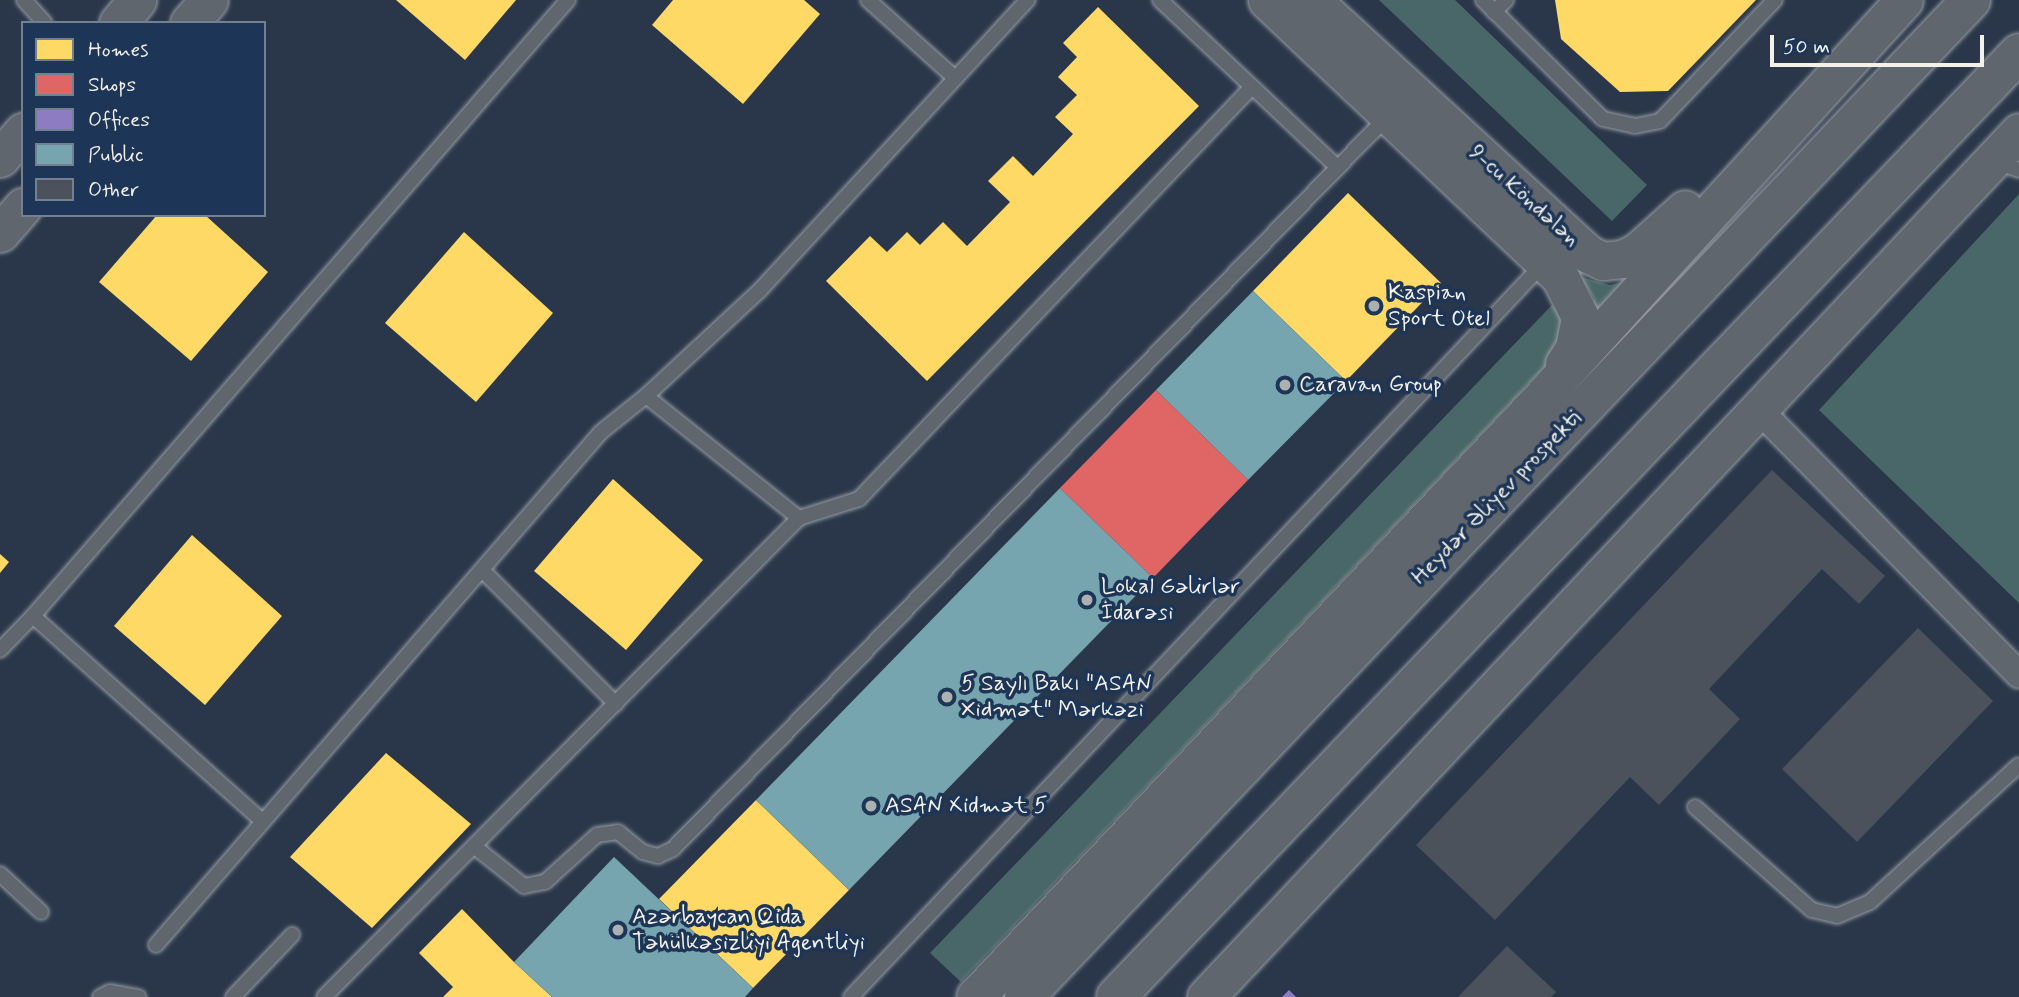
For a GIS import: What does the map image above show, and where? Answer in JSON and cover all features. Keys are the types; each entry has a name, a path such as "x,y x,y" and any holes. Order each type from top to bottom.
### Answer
{"highway":[{"name":"Heydər Əliyev prospekti","path":"1024,997 1971,0"},
{"path":"1116,997 2019,53"}],"main road":[{"path":"120,21 137,0"},
{"path":"191,21 209,0"},
{"name":"9-cu Köndələn","path":"1267,0 1389,115 1556,250 1603,261 1637,252 1869,36"},
{"name":"9-cu Köndələn","path":"1312,0 1556,250 1580,317 1574,348 1544,395"},
{"path":"975,997 1544,395 1904,0"},
{"path":"1206,997 1759,410 2005,166 2019,132"},
{"path":"0,158 21,134"},
{"path":"0,233 21,209"}],"street":[{"path":"1759,410 2019,674"}],"lane":[{"path":"24,0 43,21"},
{"path":"0,650 33,616 569,0"},
{"path":"868,0 956,78"},
{"path":"156,945 601,432 646,396 760,290 1028,0"},
{"path":"1160,0 1336,166"},
{"path":"1483,0 1604,119 1634,126 1660,121 1775,0"},
{"path":"1494,12 1506,0"},
{"path":"324,997 799,518 859,499 1251,88"},
{"path":"475,847 524,886 545,882 597,835 618,832 643,852 657,856 673,849 1336,166 1389,115"},
{"path":"851,997 1556,250"},
{"path":"646,396 799,518"},
{"path":"483,570 616,704"},
{"path":"33,616 262,821"},
{"path":"1695,807 1812,909 1837,916 1870,902 2019,765"},
{"path":"0,874 41,912"},
{"path":"233,997 292,935"},
{"path":"100,997 110,992 139,997"}],"green space":[{"path":"1379,0 1455,0 1647,185 1612,221"},
{"path":"2019,194 2019,603 1819,410"},
{"path":"1581,277 1610,285 1628,281 1594,320 1594,299"},
{"path":"1552,305 1564,316 1553,358 961,982 930,953"}],"building: Homes":[{"path":"396,0 516,0 465,60"},
{"path":"673,0 804,0 820,14 743,104 652,25"},
{"path":"1555,0 1756,0 1668,91 1620,92 1561,39"},
{"path":"1098,7 1199,106 927,381 826,281 870,236 887,252 907,232 920,245 943,222 967,246 1010,202 988,181 1013,156 1033,176 1073,134 1055,117 1077,95 1058,77 1077,57 1063,43"},
{"path":"1348,193 1441,283 1346,381 1253,291"},
{"path":"155,217 207,217 268,272 191,361 99,282"},
{"path":"464,232 553,313 476,402 385,323"},
{"path":"613,479 703,560 626,650 534,571"},
{"path":"192,535 282,616 205,705 114,626"},
{"path":"0,554 9,562 0,573"},
{"path":"386,753 471,824 372,928 290,857"},
{"path":"756,800 849,890 753,988 659,899"},
{"path":"462,909 552,997 443,997 453,987 419,953"}],"building: Shops":[{"path":"1156,390 1248,480 1153,578 1060,488"}],"building: Offices":[{"path":"1289,990 1296,997 1282,997"}],"building: Public":[{"path":"1253,291 1346,381 1248,480 1156,390"},
{"path":"1060,488 1153,578 849,890 756,800"},
{"name":"Azərbaycan Qida Təhülkəsizliyi Agentliyi","path":"614,857 753,988 745,997 552,997 514,962"}],"building: Other":[{"path":"1772,470 1885,576 1859,604 1822,569 1709,689 1740,719 1659,805 1630,777 1495,920 1416,845"},
{"path":"1918,628 1993,701 1857,842 1782,769"},
{"path":"1507,946 1556,992 1551,997 1458,997"}],"place":[{"name":"Kaspian Sport Otel","path":"1374,306"},
{"name":"Caravan Group","path":"1285,385"},
{"name":"Lokal Gəlirlər İdarəsi","path":"1087,600"},
{"name":"5 Saylı Bakı \"ASAN Xidmət\" Mərkəzi","path":"947,697"},
{"name":"ASAN Xidmət 5","path":"871,806"},
{"name":"Azərbaycan Qida Təhülkəsizliyi Agentliyi","path":"618,930"}]}
